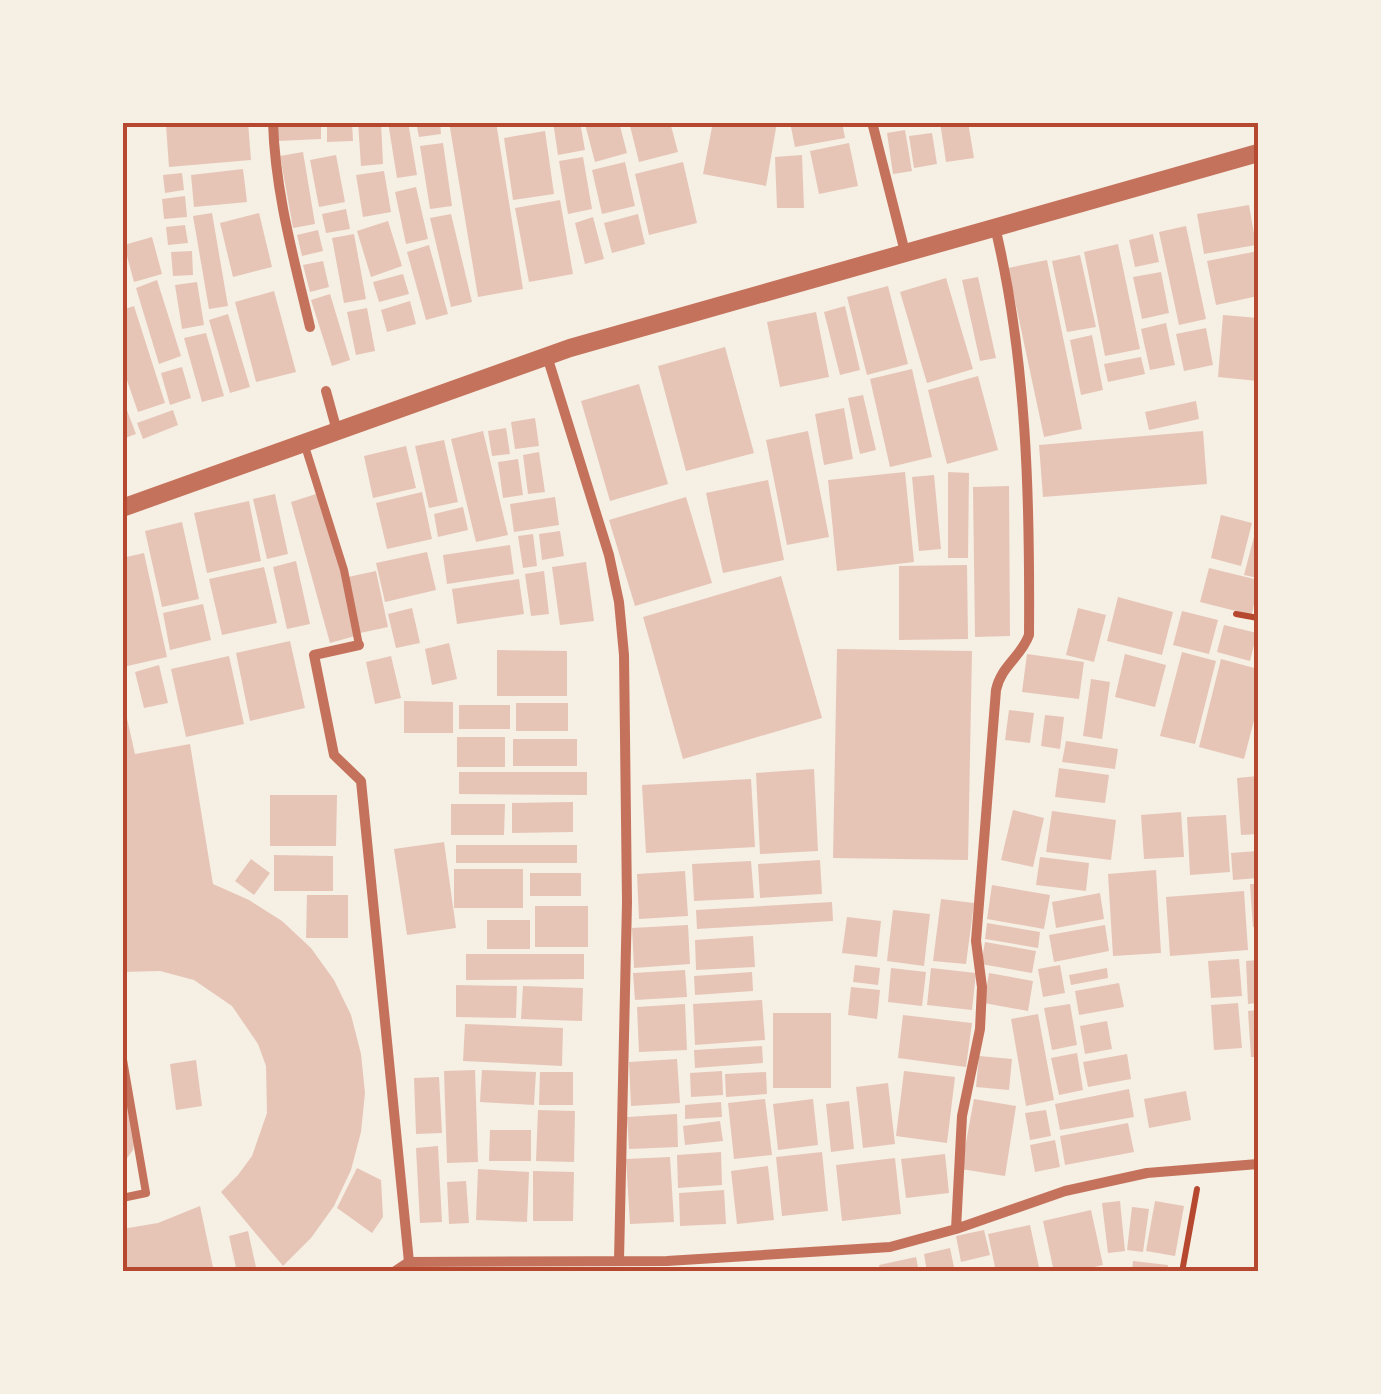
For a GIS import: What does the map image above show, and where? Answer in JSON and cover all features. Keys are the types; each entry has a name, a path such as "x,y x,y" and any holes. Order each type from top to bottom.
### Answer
{"street":[{"path":"273,122 286,221 310,326"},
{"path":"872,122 906,252"},
{"path":"122,508 547,356 1258,152"},
{"path":"956,1229 962,1116 980,1029 982,987 976,941 996,690 1001,672 1029,635 1026,454 1008,283 994,226"},
{"path":"547,356 609,555 624,656 627,902 618,1260"},
{"path":"326,391 337,431"},
{"path":"359,646 314,655 334,755 361,782 409,1262"},
{"path":"394,1272 409,1262 618,1260 668,1266 890,1247 1065,1191 1147,1173 1258,1164"}],"lane":[{"path":"304,443 344,570 359,646"},
{"path":"122,1054 146,1193 122,1198"}],"path":[{"path":"1236,614 1258,618"},
{"path":"1182,1272 1200,1168"}],"building":[{"path":"248,122 251,160 169,167 166,125"},
{"path":"277,122 321,122 321,139 278,141"},
{"path":"327,122 352,122 353,141 327,142"},
{"path":"358,122 381,122 383,164 361,166"},
{"path":"388,122 408,122 417,175 397,178"},
{"path":"416,122 440,122 441,134 419,137"},
{"path":"449,122 496,122 523,289 478,297"},
{"path":"553,122 580,122 585,150 558,155"},
{"path":"619,122 627,153 595,162 585,124"},
{"path":"629,122 670,122 678,152 639,162"},
{"path":"713,122 777,122 766,186 703,174"},
{"path":"790,122 842,122 845,138 795,147"},
{"path":"940,122 968,122 974,158 946,162"},
{"path":"905,130 912,171 893,174 887,133"},
{"path":"545,131 554,194 513,200 504,138"},
{"path":"932,133 937,164 914,168 909,136"},
{"path":"443,143 452,206 430,209 420,146"},
{"path":"849,143 858,186 819,194 810,151"},
{"path":"303,152 315,224 293,228 280,156"},
{"path":"336,155 345,202 319,207 310,160"},
{"path":"802,155 804,208 777,208 775,157"},
{"path":"583,157 592,209 568,214 559,161"},
{"path":"625,162 635,206 602,214 592,170"},
{"path":"683,162 697,223 649,235 635,174"},
{"path":"243,169 247,202 194,207 191,175"},
{"path":"384,171 391,212 363,217 356,175"},
{"path":"182,173 184,190 165,193 163,175"},
{"path":"416,187 428,239 406,244 395,192"},
{"path":"185,196 187,217 164,219 162,199"},
{"path":"560,200 573,274 529,282 515,208"},
{"path":"1249,205 1256,245 1204,254 1197,214"},
{"path":"346,209 350,229 326,233 322,214"},
{"path":"212,213 228,306 209,309 193,216"},
{"path":"259,213 272,267 233,277 220,223"},
{"path":"451,214 472,302 451,307 430,218"},
{"path":"638,214 645,244 612,253 604,223"},
{"path":"593,217 604,259 585,264 575,223"},
{"path":"388,221 402,266 371,277 357,231"},
{"path":"185,225 188,243 168,245 166,227"},
{"path":"1186,226 1206,319 1179,325 1159,232"},
{"path":"318,230 323,251 302,256 297,235"},
{"path":"354,234 366,299 344,303 332,238"},
{"path":"1153,234 1159,262 1135,267 1129,240"},
{"path":"152,237 162,274 134,282 124,245"},
{"path":"1118,244 1140,349 1105,356 1084,252"},
{"path":"429,245 448,314 426,320 407,252"},
{"path":"192,251 193,275 173,276 171,252"},
{"path":"1258,251 1258,296 1216,305 1207,261"},
{"path":"1080,255 1096,327 1067,332 1052,261"},
{"path":"1047,260 1082,429 1044,437 1008,268"},
{"path":"323,261 329,287 310,292 303,265"},
{"path":"1161,272 1169,313 1142,319 1133,277"},
{"path":"403,274 409,294 379,302 373,282"},
{"path":"978,277 996,358 980,361 962,280"},
{"path":"946,278 973,369 927,383 900,292"},
{"path":"157,280 181,356 159,364 136,288"},
{"path":"197,282 204,325 182,329 175,285"},
{"path":"888,286 908,364 867,375 847,297"},
{"path":"274,291 296,372 256,382 235,302"},
{"path":"330,294 350,360 332,366 311,300"},
{"path":"410,301 416,324 387,332 381,310"},
{"path":"134,306 165,403 138,412 122,366 122,310"},
{"path":"845,306 860,370 840,375 824,312"},
{"path":"367,308 375,351 356,355 347,312"},
{"path":"816,312 829,377 780,387 767,322"},
{"path":"228,314 250,387 230,393 209,320"},
{"path":"1223,315 1258,318 1258,381 1218,377"},
{"path":"1166,323 1175,365 1150,370 1141,329"},
{"path":"1206,328 1213,365 1184,371 1176,334"},
{"path":"206,333 224,396 202,402 184,338"},
{"path":"1092,335 1103,390 1081,395 1070,340"},
{"path":"725,347 754,453 686,471 658,366"},
{"path":"1141,357 1145,374 1108,382 1104,364"},
{"path":"182,367 191,398 170,405 161,373"},
{"path":"912,369 932,457 890,467 870,379"},
{"path":"978,376 998,450 947,464 928,390"},
{"path":"639,384 668,484 610,501 581,401"},
{"path":"863,395 876,450 860,454 848,398"},
{"path":"122,397 136,434 122,439"},
{"path":"1196,401 1199,419 1149,430 1145,412"},
{"path":"844,408 853,459 824,465 815,414"},
{"path":"173,410 178,425 143,439 137,423"},
{"path":"535,418 539,446 515,449 511,422"},
{"path":"506,428 510,454 492,456 488,431"},
{"path":"483,431 508,535 476,542 451,439"},
{"path":"808,431 829,537 787,545 766,440"},
{"path":"1203,431 1207,484 1043,497 1039,445"},
{"path":"444,440 458,502 429,508 415,446"},
{"path":"406,446 416,488 373,498 364,456"},
{"path":"539,452 545,492 528,494 523,455"},
{"path":"518,459 523,495 503,498 498,462"},
{"path":"905,472 914,562 837,571 828,480"},
{"path":"948,472 969,473 968,558 948,558"},
{"path":"934,475 941,549 919,551 912,477"},
{"path":"768,480 784,560 723,573 706,493"},
{"path":"1009,486 1010,636 975,637 973,487"},
{"path":"422,492 432,539 387,549 376,503"},
{"path":"275,494 288,554 267,559 253,499"},
{"path":"316,494 340,566 355,636 330,643 291,502"},
{"path":"555,497 559,525 514,532 510,504"},
{"path":"686,497 712,583 635,606 609,520"},
{"path":"249,501 261,561 207,573 194,513"},
{"path":"463,507 468,530 438,537 434,514"},
{"path":"1221,515 1252,523 1241,566 1211,558"},
{"path":"182,522 199,599 162,607 145,531"},
{"path":"1258,525 1258,578 1244,575"},
{"path":"560,531 564,556 542,560 539,534"},
{"path":"533,534 537,566 523,568 518,536"},
{"path":"510,545 514,574 447,584 443,555"},
{"path":"427,552 436,590 385,602 376,563"},
{"path":"144,553 167,657 123,667 122,558"},
{"path":"296,561 310,624 287,629 273,567"},
{"path":"586,562 594,621 560,625 552,567"},
{"path":"967,565 968,639 899,640 899,566"},
{"path":"264,567 277,623 222,635 209,579"},
{"path":"1209,568 1258,580 1252,615 1200,602"},
{"path":"376,571 388,627 360,633 348,577"},
{"path":"544,571 549,614 531,616 525,574"},
{"path":"781,576 822,718 683,759 643,617"},
{"path":"519,579 524,614 457,624 452,589"},
{"path":"1118,597 1173,612 1162,655 1107,641"},
{"path":"203,604 211,640 170,650 163,613"},
{"path":"412,608 420,643 396,648 388,614"},
{"path":"1078,608 1106,615 1094,662 1066,655"},
{"path":"1182,611 1218,620 1209,654 1173,645"},
{"path":"1224,625 1257,633 1250,661 1217,652"},
{"path":"290,641 305,708 250,721 236,653"},
{"path":"449,643 457,679 432,685 425,649"},
{"path":"837,649 972,651 968,860 833,858"},
{"path":"497,650 567,651 567,696 497,696"},
{"path":"1182,652 1216,661 1195,744 1160,736"},
{"path":"1027,654 1084,662 1079,699 1022,692"},
{"path":"1125,654 1166,665 1155,707 1115,697"},
{"path":"229,656 244,724 186,737 171,669"},
{"path":"391,656 401,698 375,704 366,662"},
{"path":"1221,659 1258,669 1258,705 1244,759 1199,747"},
{"path":"159,665 168,703 144,708 135,672"},
{"path":"1091,679 1110,682 1102,739 1083,736"},
{"path":"122,696 135,754 190,744 213,884 282,921 311,948 334,980 351,1015 365,1093 361,1132 351,1170 334,1206 311,1238 283,1266 221,1192 252,1156 267,1113 266,1066 258,1044 232,1006 194,980 160,971 122,972"},
{"path":"404,701 453,702 453,733 404,733"},
{"path":"516,703 568,703 568,731 516,731"},
{"path":"459,705 510,705 510,729 459,729"},
{"path":"1009,710 1034,713 1030,743 1005,740"},
{"path":"1045,715 1064,717 1060,749 1041,746"},
{"path":"457,737 505,737 505,767 457,767"},
{"path":"513,739 577,739 577,766 513,766"},
{"path":"1066,741 1118,749 1115,769 1062,762"},
{"path":"1059,768 1109,775 1105,803 1055,797"},
{"path":"814,769 818,851 760,854 756,773"},
{"path":"459,772 587,772 587,795 459,794"},
{"path":"1258,776 1258,834 1241,835 1237,778"},
{"path":"751,779 755,847 646,853 642,785"},
{"path":"270,795 337,795 336,846 270,846"},
{"path":"573,802 573,832 512,833 512,803"},
{"path":"451,804 505,804 504,835 451,835"},
{"path":"1013,810 1044,818 1033,867 1001,860"},
{"path":"1052,811 1116,820 1111,860 1046,852"},
{"path":"1181,812 1184,857 1144,859 1141,815"},
{"path":"1226,815 1230,872 1190,875 1187,817"},
{"path":"444,842 456,928 407,935 394,849"},
{"path":"456,845 577,845 577,863 456,863"},
{"path":"1258,851 1258,878 1233,880 1231,853"},
{"path":"274,855 333,856 333,891 274,891"},
{"path":"1040,857 1089,863 1086,891 1036,885"},
{"path":"251,859 270,873 254,895 235,881"},
{"path":"820,860 822,894 760,898 758,864"},
{"path":"751,861 754,898 694,901 692,864"},
{"path":"454,869 523,869 523,908 454,908"},
{"path":"1156,870 1161,953 1113,956 1108,874"},
{"path":"685,871 688,916 639,919 637,874"},
{"path":"530,873 581,873 581,896 530,896"},
{"path":"1250,884 1258,884 1258,926 1253,927"},
{"path":"992,885 1050,895 1044,929 987,919"},
{"path":"1244,891 1248,950 1170,956 1166,897"},
{"path":"1100,893 1104,919 1056,928 1052,902"},
{"path":"307,895 348,895 348,938 306,938"},
{"path":"941,899 974,903 966,964 933,961"},
{"path":"832,902 833,921 697,929 696,910"},
{"path":"535,906 588,906 588,947 535,947"},
{"path":"893,910 930,914 924,966 887,961"},
{"path":"847,917 881,921 877,957 842,953"},
{"path":"487,920 530,920 530,949 487,949"},
{"path":"987,923 1040,932 1038,948 985,939"},
{"path":"688,925 690,964 634,968 632,928"},
{"path":"1105,925 1109,951 1054,962 1049,935"},
{"path":"753,936 755,967 696,970 695,940"},
{"path":"985,942 1036,951 1032,973 981,964"},
{"path":"466,954 584,954 584,979 466,980"},
{"path":"1239,959 1242,996 1211,998 1208,961"},
{"path":"1258,960 1258,1003 1248,1004 1246,961"},
{"path":"855,965 880,968 878,985 853,982"},
{"path":"1060,965 1065,993 1043,997 1038,969"},
{"path":"891,968 926,972 922,1006 888,1002"},
{"path":"931,968 976,973 972,1010 927,1005"},
{"path":"1107,968 1108,978 1071,985 1069,975"},
{"path":"685,970 687,997 635,1000 633,973"},
{"path":"752,972 753,991 695,995 694,976"},
{"path":"989,973 1033,981 1028,1011 984,1003"},
{"path":"1119,983 1124,1007 1079,1015 1075,991"},
{"path":"456,985 517,986 516,1018 456,1017"},
{"path":"523,986 583,988 582,1021 521,1019"},
{"path":"851,987 880,990 877,1019 848,1015"},
{"path":"762,1000 765,1040 695,1045 693,1004"},
{"path":"1238,1003 1242,1048 1214,1050 1211,1005"},
{"path":"685,1004 687,1050 639,1052 637,1007"},
{"path":"1070,1004 1077,1045 1052,1050 1044,1008"},
{"path":"1258,1010 1258,1057 1251,1057 1248,1011"},
{"path":"773,1013 831,1013 831,1088 773,1088"},
{"path":"1038,1014 1054,1100 1026,1106 1011,1019"},
{"path":"903,1015 972,1023 966,1067 898,1058"},
{"path":"1107,1021 1112,1049 1085,1054 1080,1026"},
{"path":"465,1024 563,1028 562,1066 463,1061"},
{"path":"762,1046 763,1063 695,1068 694,1050"},
{"path":"1077,1053 1083,1090 1059,1095 1051,1058"},
{"path":"1127,1054 1131,1079 1088,1087 1083,1062"},
{"path":"979,1056 1012,1059 1009,1090 976,1087"},
{"path":"677,1059 680,1103 631,1106 629,1062"},
{"path":"196,1060 202,1106 176,1110 170,1064"},
{"path":"475,1070 478,1162 447,1163 444,1071"},
{"path":"482,1070 536,1072 534,1105 480,1102"},
{"path":"722,1071 723,1095 691,1097 690,1073"},
{"path":"904,1071 955,1077 947,1143 896,1136"},
{"path":"540,1072 573,1072 573,1105 539,1105"},
{"path":"766,1072 767,1094 726,1097 725,1074"},
{"path":"439,1077 442,1133 416,1134 414,1078"},
{"path":"122,1081 135,1135 133,1150 122,1165"},
{"path":"888,1083 895,1144 863,1148 856,1087"},
{"path":"1129,1089 1134,1117 1060,1130 1055,1104"},
{"path":"1186,1091 1191,1120 1149,1128 1144,1099"},
{"path":"765,1099 772,1155 734,1159 728,1103"},
{"path":"813,1099 818,1145 778,1150 773,1104"},
{"path":"974,1099 1016,1106 1005,1176 961,1169"},
{"path":"849,1101 854,1149 831,1152 826,1104"},
{"path":"721,1102 722,1117 685,1119 685,1105"},
{"path":"538,1110 575,1111 574,1162 536,1161"},
{"path":"1046,1110 1051,1136 1030,1140 1025,1113"},
{"path":"677,1114 678,1147 629,1149 627,1117"},
{"path":"720,1121 723,1141 685,1145 683,1126"},
{"path":"1128,1123 1134,1152 1065,1165 1060,1136"},
{"path":"490,1130 531,1130 531,1161 489,1161"},
{"path":"1055,1140 1060,1167 1035,1172 1030,1145"},
{"path":"438,1146 442,1222 420,1223 416,1148"},
{"path":"721,1152 722,1185 678,1188 677,1155"},
{"path":"822,1152 828,1211 782,1216 776,1157"},
{"path":"945,1154 949,1193 906,1198 901,1159"},
{"path":"670,1157 674,1222 630,1224 626,1159"},
{"path":"895,1158 901,1214 842,1221 836,1165"},
{"path":"768,1166 774,1220 737,1224 731,1171"},
{"path":"357,1168 381,1180 383,1217 372,1233 337,1208"},
{"path":"478,1169 529,1172 527,1222 476,1220"},
{"path":"533,1171 574,1172 573,1221 533,1221"},
{"path":"466,1181 469,1223 449,1224 447,1182"},
{"path":"724,1190 726,1224 680,1226 679,1193"},
{"path":"1120,1201 1125,1251 1108,1253 1102,1203"},
{"path":"1155,1201 1184,1206 1175,1256 1146,1251"},
{"path":"200,1206 214,1272 199,1272 206,1267 122,1272 122,1229 158,1223"},
{"path":"1132,1207 1149,1209 1143,1252 1127,1250"},
{"path":"1091,1210 1103,1265 1054,1272 1043,1221"},
{"path":"1030,1225 1040,1272 996,1272 988,1234"},
{"path":"984,1230 990,1255 961,1262 956,1236"},
{"path":"248,1231 257,1272 237,1272 229,1236"},
{"path":"950,1248 955,1272 927,1272 924,1254"},
{"path":"916,1257 919,1272 881,1272 879,1265"},
{"path":"1133,1261 1168,1265 1167,1272 1132,1272"}]}
